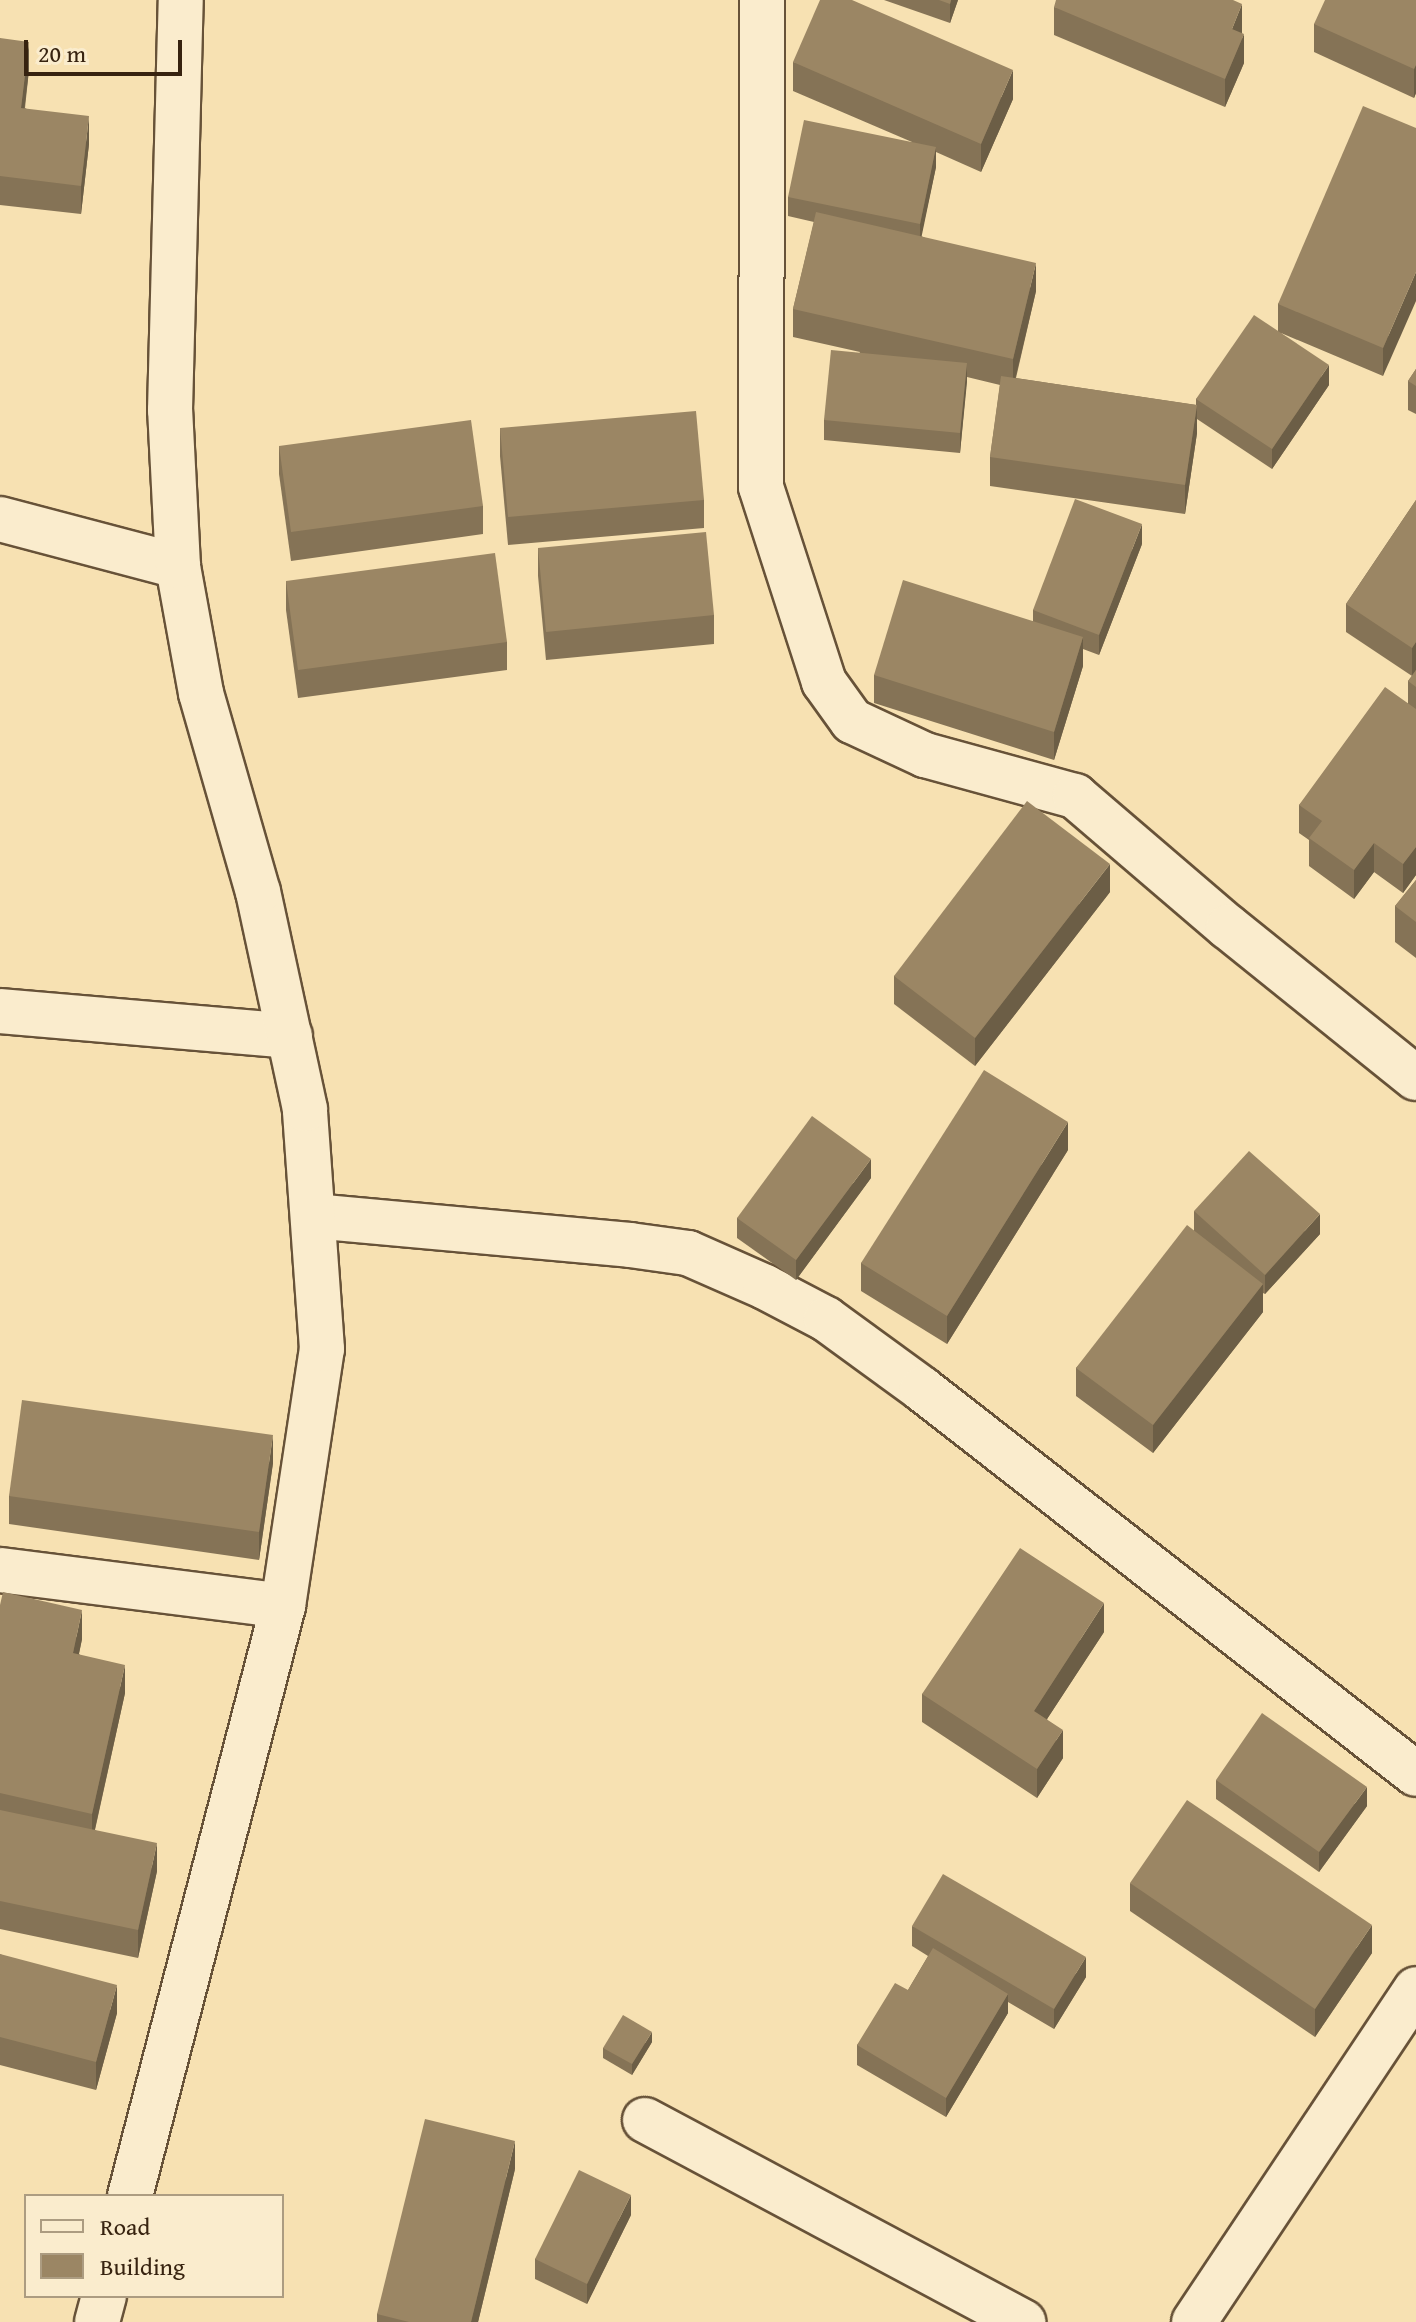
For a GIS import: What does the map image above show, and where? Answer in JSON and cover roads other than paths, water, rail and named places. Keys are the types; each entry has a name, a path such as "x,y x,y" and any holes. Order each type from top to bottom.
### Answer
{"street":[{"path":"131,2194 283,1606 322,1349 305,1109 258,892 201,693 178,566 170,410 181,0"},
{"path":"762,0 761,487 824,682 852,721 925,755 1075,796 1228,927 1416,1078"},
{"path":"0,519 178,566"},
{"path":"0,1011 290,1036"},
{"path":"313,1216 688,1253 765,1287 826,1319 922,1389 1416,1774"},
{"path":"0,1570 283,1606"},
{"path":"1194,2322 1416,1989"},
{"path":"645,2120 1024,2322"},
{"path":"97,2322 103,2298"}]}
